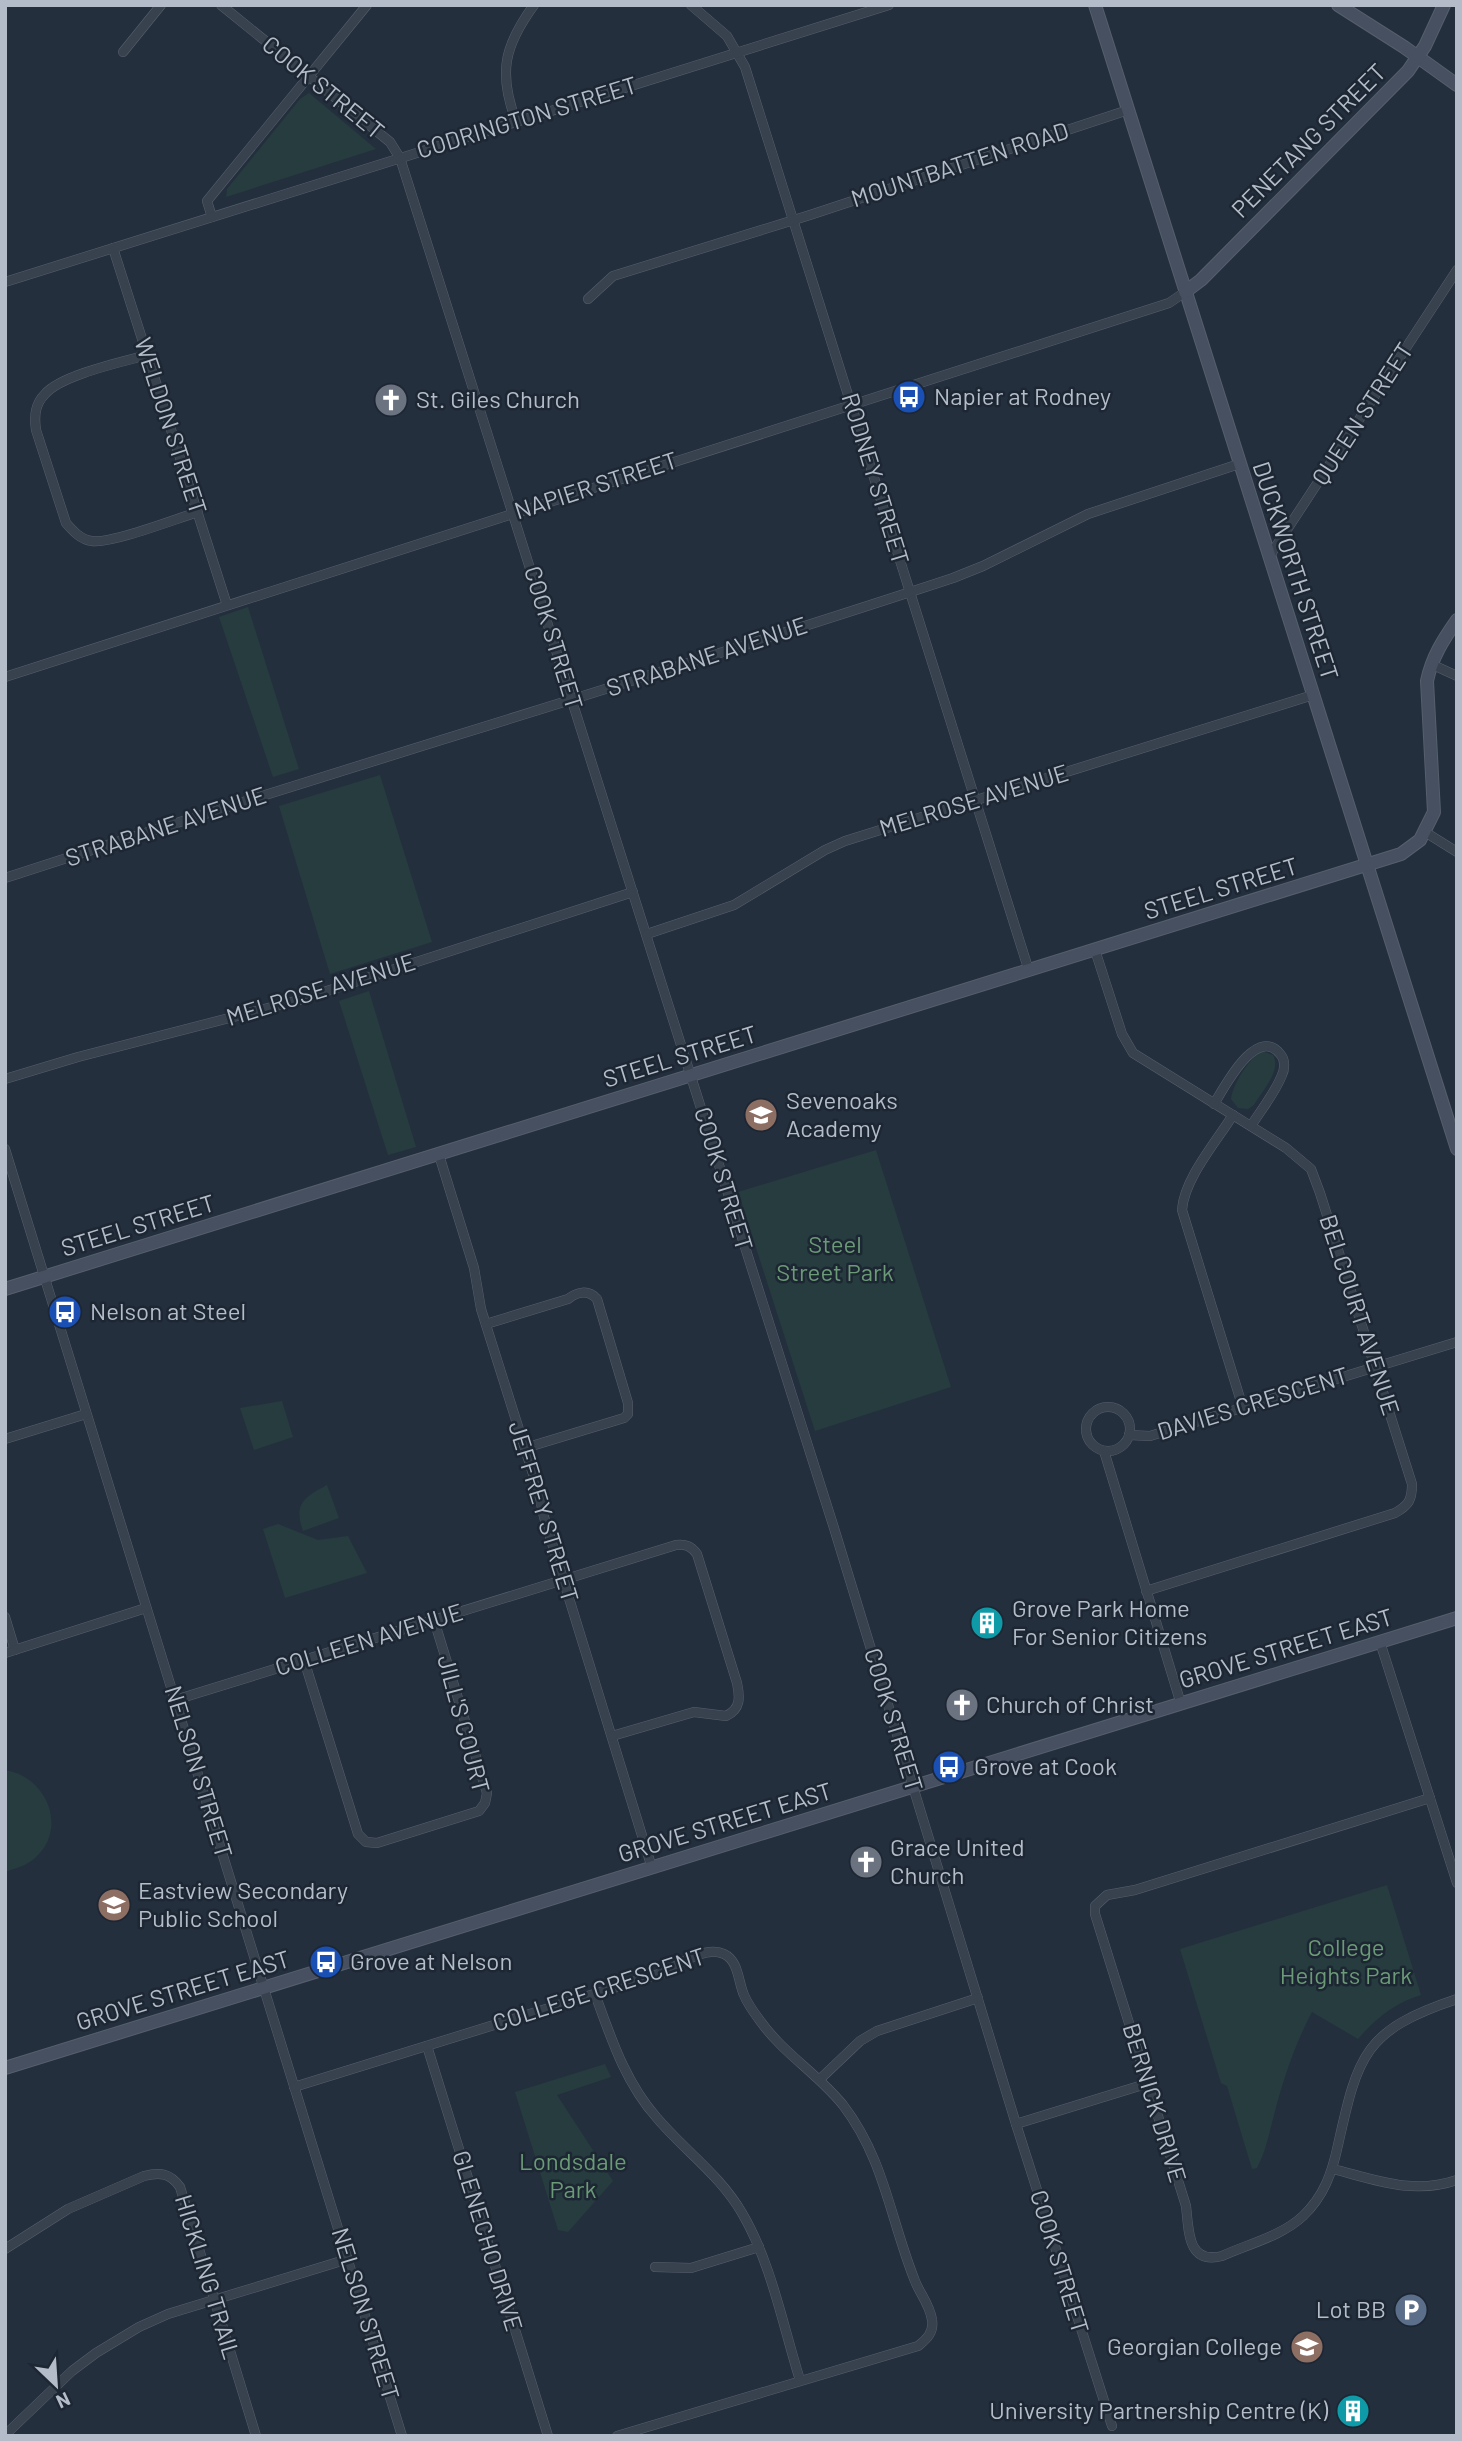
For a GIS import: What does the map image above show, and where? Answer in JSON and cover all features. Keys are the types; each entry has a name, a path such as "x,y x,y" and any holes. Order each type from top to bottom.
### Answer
{"street":[{"path":"123,52 161,5"},
{"name":"COOK STREET","path":"221,5 390,142 400,158 834,1528 1016,2124 1112,2426"},
{"path":"212,217 207,201 366,5"},
{"path":"516,121 506,88 508,55 517,28 534,5"},
{"name":"RODNEY STREET","path":"691,5 727,36 744,66 1028,971"},
{"name":"CODRINGTON STREET","path":"5,282 889,5"},
{"name":"DUCKWORTH STREET","path":"1095,5 1457,1149"},
{"path":"1338,5 1457,85"},
{"name":"PENETANG STREET","path":"1185,292 1201,280 1399,81 1419,58 1444,5"},
{"name":"MOUNTBATTEN ROAD","path":"589,299 613,276 1128,110"},
{"name":"WELDON STREET","path":"113,247 227,605"},
{"name":"QUEEN STREET","path":"1269,557 1457,270"},
{"name":"NAPIER STREET","path":"5,677 1169,303 1185,292"},
{"path":"147,355 58,384 46,392 38,403 34,417 36,430 66,523 83,538 102,542 198,513"},
{"name":"STRABANE AVENUE","path":"5,878 910,592 983,566 1098,510 1239,464"},
{"path":"1457,620 1438,648 1431,664 1427,691 1434,812 1424,832 1457,852"},
{"path":"1431,664 1457,677"},
{"name":"MELROSE AVENUE","path":"647,934 734,905 834,845 1312,695"},
{"name":"STEEL STREET","path":"5,1289 1366,865 1407,850 1424,832"},
{"name":"MELROSE AVENUE","path":"5,1079 78,1057 299,1000 633,892"},
{"name":"BELCOURT AVENUE","path":"1095,950 1122,1034 1133,1053 1304,1161 1315,1178 1412,1484 1409,1504 1395,1513 1146,1591"},
{"path":"1214,1104 1251,1051 1262,1046 1272,1047 1281,1054 1285,1063 1283,1074 1251,1126"},
{"path":"1233,1115 1191,1181 1185,1193 1182,1210 1243,1408"},
{"name":"NELSON STREET","path":"5,1149 402,2436"},
{"name":"JEFFREY STREET","path":"439,1155 474,1268 486,1324 652,1868"},
{"path":"486,1324 568,1299 578,1293 590,1293 597,1299 628,1403 628,1414 624,1418 525,1448"},
{"name":"DAVIES CRESCENT","path":"1129,1435 1150,1436 1457,1342"},
{"name":"DAVIES CRESCENT","path":"1111,1407 1118,1409 1128,1420 1129,1435 1122,1446 1104,1451 1091,1444 1087,1437 1087,1422 1096,1410 1111,1407"},
{"path":"5,1439 86,1413"},
{"name":"DAVIES CRESCENT","path":"1104,1451 1181,1704"},
{"name":"COLLEEN AVENUE","path":"175,1700 685,1544 696,1554 703,1573 739,1693 736,1710 726,1716 694,1712 612,1736"},
{"path":"5,1653 146,1608"},
{"path":"5,1617 15,1650"},
{"name":"GROVE STREET EAST","path":"5,2068 1457,1618"},
{"name":"JILL'S COURT","path":"304,1660 358,1834 366,1842 377,1843 479,1811 485,1803 487,1793 434,1620"},
{"path":"1380,1642 1457,1883"},
{"name":"BERNICK DRIVE","path":"1430,1798 1100,1899 1096,1906 1095,1914 1186,2206 1191,2243 1202,2257 1213,2259 1222,2256 1286,2228 1302,2218 1317,2201 1333,2169 1351,2087 1372,2047 1401,2021 1457,1999"},
{"name":"COLLEGE CRESCENT","path":"295,2087 665,1972 706,1952 717,1951 725,1954 735,1966 744,1995 763,2026 844,2106 874,2156 915,2282 932,2320 932,2329 930,2335 918,2346 617,2436"},
{"path":"596,1994 614,2047 634,2087 658,2119 716,2177 743,2215 759,2247 800,2380"},
{"path":"820,2080 859,2041 877,2031 978,1998"},
{"name":"GLENECHO DRIVE","path":"427,2046 548,2436"},
{"path":"1016,2124 1149,2083"},
{"path":"1333,2169 1418,2188 1457,2180"},
{"name":"HICKLING TRAIL","path":"5,2249 43,2224 99,2194 156,2173 175,2179 180,2187 256,2436"},
{"path":"655,2267 691,2268 759,2247"},
{"path":"5,2435 72,2371 96,2353 152,2321 348,2259"}],"green space":[{"path":"309,93 376,149 226,197 227,189 300,99"},
{"path":"248,607 299,769 273,777 219,617"},
{"path":"380,775 432,942 330,974 279,806"},
{"path":"369,991 416,1147 388,1155 339,1001"},
{"path":"1262,1051 1273,1055 1273,1074 1254,1105 1248,1109 1238,1108 1231,1099 1235,1086 1247,1065"},
{"name":"Steel Street Park","path":"876,1150 951,1387 815,1431 738,1192"},
{"path":"282,1401 293,1437 254,1450 240,1408"},
{"path":"327,1485 339,1518 303,1531 300,1507 307,1497"},
{"path":"278,1524 318,1540 348,1536 367,1573 285,1598 263,1529"},
{"path":"5,1770 32,1782 48,1805 51,1819 45,1846 35,1858 5,1872"},
{"name":"College Heights Park","path":"1387,1885 1421,1995 1386,2012 1358,2039 1312,2012 1285,2075 1263,2155 1257,2168 1252,2169 1227,2086 1221,2083 1180,1949"},
{"name":"Londsdale Park","path":"605,2064 611,2077 557,2095 613,2181 568,2232 558,2230 515,2092"}],"place":[{"name":"Napier at Rodney","path":"909,397"},
{"name":"St. Giles Church","path":"391,400"},
{"name":"Sevenoaks Academy","path":"761,1115"},
{"name":"Nelson at Steel","path":"65,1312"},
{"name":"Grove Park Home For Senior Citizens","path":"987,1623"},
{"name":"Church of Christ","path":"962,1705"},
{"name":"Grove at Cook","path":"949,1767"},
{"name":"Grace United Church","path":"866,1862"},
{"name":"Eastview Secondary Public School","path":"114,1905"},
{"name":"Grove at Nelson","path":"326,1962"},
{"name":"Lot BB","path":"1411,2310"},
{"name":"Georgian College","path":"1307,2347"},
{"name":"University Partnership Centre (K)","path":"1353,2411"}]}
